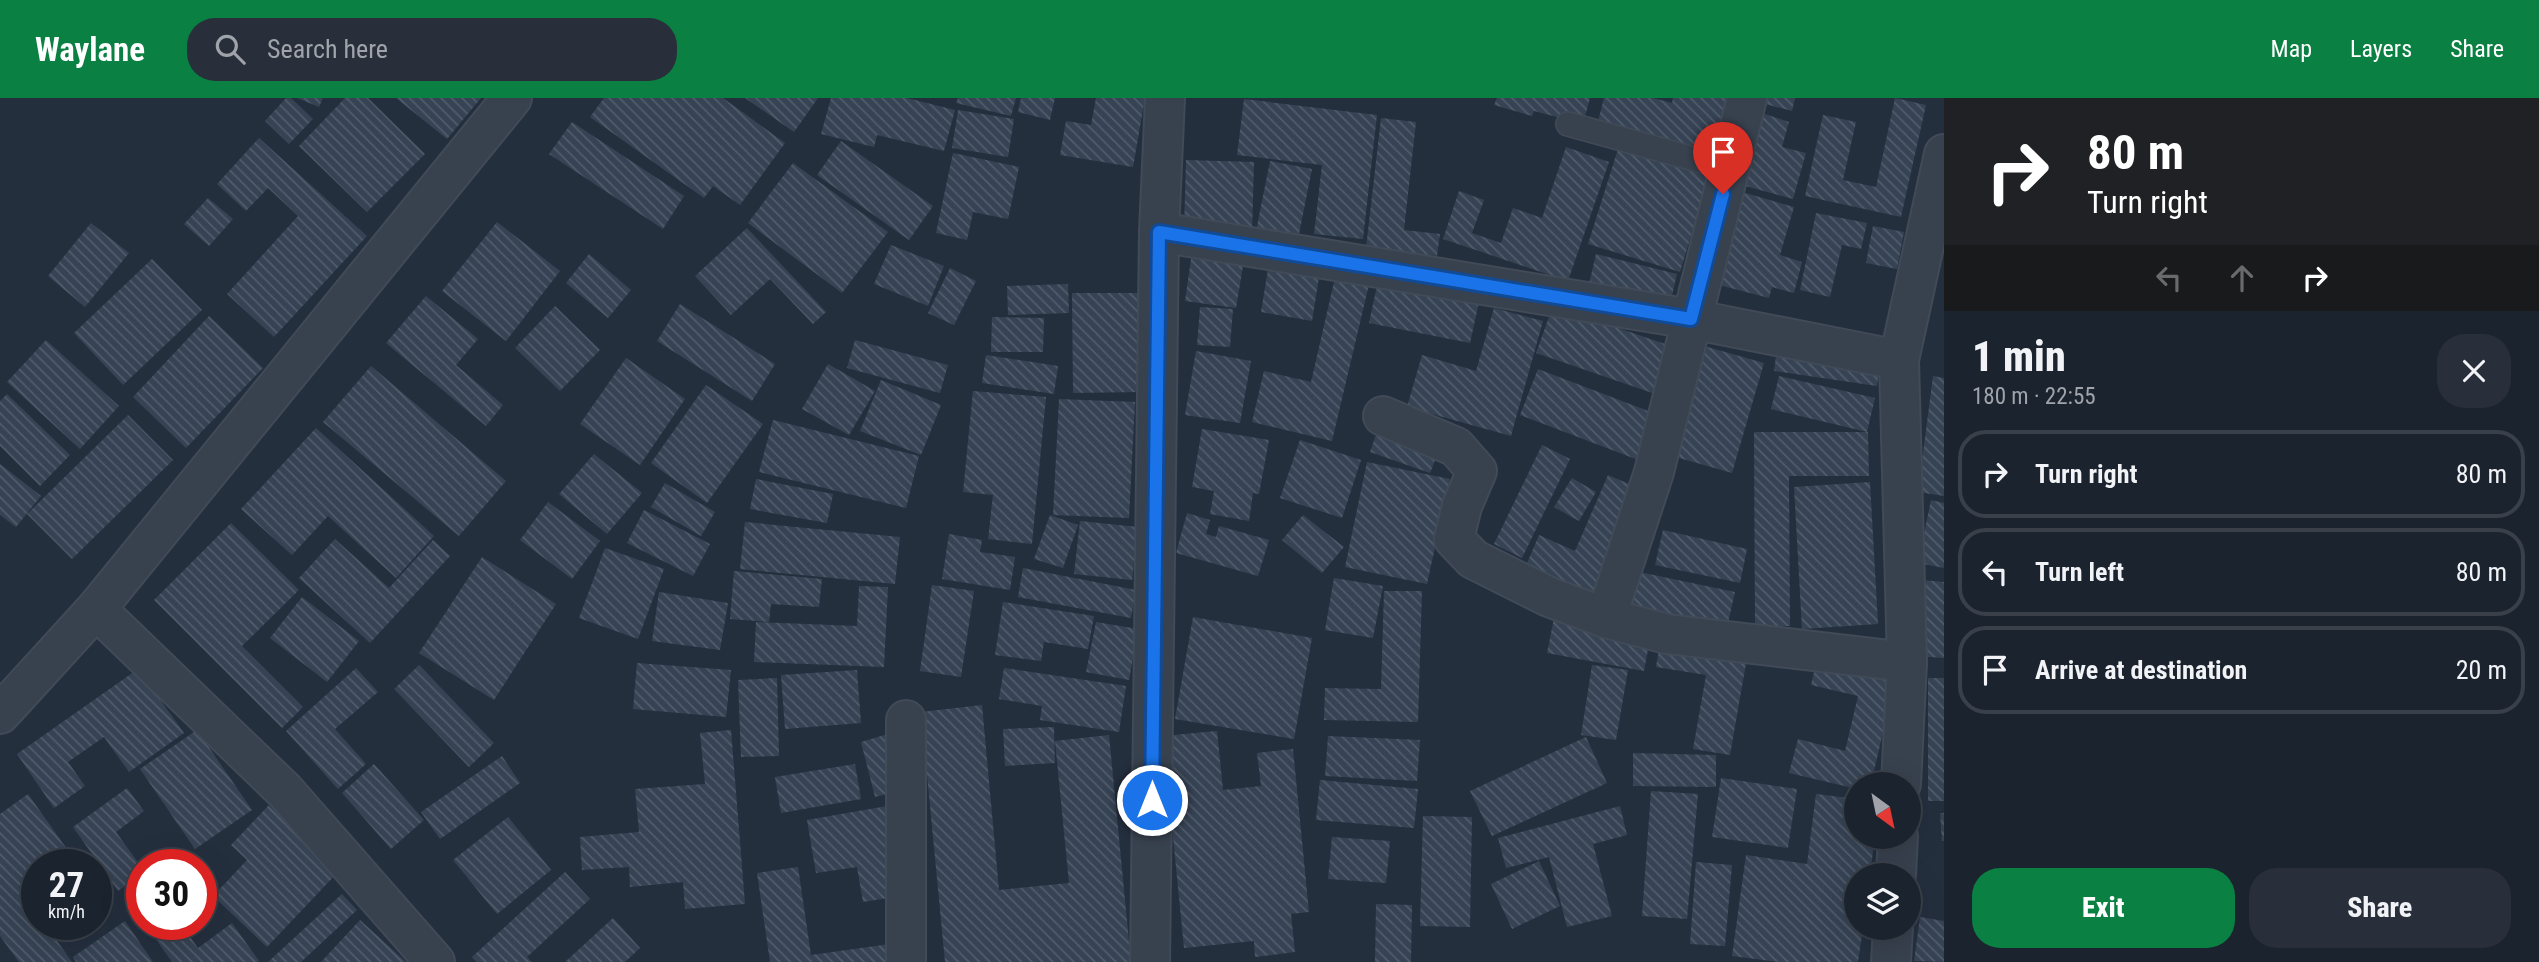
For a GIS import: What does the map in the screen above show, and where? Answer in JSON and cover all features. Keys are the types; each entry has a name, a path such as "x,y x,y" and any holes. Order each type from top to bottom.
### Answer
{"street":[{"path":"0,714 96,609 512,98"},
{"path":"1150,962 1159,232 1164,98"},
{"path":"1606,618 1654,472 1747,98"},
{"path":"1902,772 1907,662 1899,360 1944,154"},
{"path":"1159,232 1691,319 1899,360"},
{"path":"1383,416 1456,447 1477,471 1462,506 1454,538 1473,559 1549,597 1606,618 1667,634 1907,662"},
{"path":"96,609 285,791 435,962"},
{"path":"906,720 906,962"},
{"path":"1891,962 1892,940"}],"lane":[{"path":"1568,124 1730,169"}],"building":[{"path":"286,98 291,98 313,119 289,144 265,121"},
{"path":"297,98 323,98 319,107"},
{"path":"345,98 368,98 425,154 367,212 299,146"},
{"path":"396,98 481,98 447,139"},
{"path":"604,98 723,98 785,143 740,205 713,186 704,198 590,117"},
{"path":"745,98 818,98 794,132"},
{"path":"831,98 907,98 955,110 944,151 877,135 874,147 821,134"},
{"path":"958,98 1016,98 1011,116 956,103"},
{"path":"1021,98 1055,98 1050,120 1018,112"},
{"path":"1096,98 1145,98 1133,167 1060,155 1066,121 1091,125"},
{"path":"1497,98 1590,98 1583,124 1534,111 1532,116 1494,105"},
{"path":"1604,98 1653,98 1672,103 1673,98 1736,98 1720,159 1596,129"},
{"path":"1766,98 1795,98 1792,111 1765,104"},
{"path":"1895,98 1926,105 1901,217 1805,196 1823,115 1856,122 1843,180 1876,187"},
{"path":"1244,99 1377,115 1363,239 1314,234 1322,165 1237,155"},
{"path":"958,110 1014,119 1008,157 952,148"},
{"path":"1762,113 1789,122 1782,147 1806,153 1793,199 1742,185"},
{"path":"1381,118 1416,122 1404,230 1440,234 1437,256 1366,248"},
{"path":"572,122 684,196 663,229 549,154"},
{"path":"259,138 367,236 274,337 227,294 298,216 268,188 246,211 217,184"},
{"path":"841,141 933,206 909,240 817,175"},
{"path":"1566,147 1609,162 1568,281 1443,239 1459,191 1484,200 1472,233 1501,243 1513,208 1542,218"},
{"path":"1618,149 1709,177 1680,272 1588,244"},
{"path":"953,153 1019,167 1008,219 973,212 967,240 936,233"},
{"path":"1186,160 1254,162 1252,233 1184,231"},
{"path":"1270,161 1312,169 1297,244 1255,236"},
{"path":"793,163 888,232 842,293 748,223"},
{"path":"1742,192 1794,207 1780,255 1802,262 1794,293 1772,287 1769,298 1715,284"},
{"path":"208,198 233,219 209,246 184,224"},
{"path":"1816,213 1867,223 1861,249 1842,245 1830,297 1800,290"},
{"path":"497,222 560,271 506,341 442,291"},
{"path":"91,223 129,253 85,307 48,276"},
{"path":"1873,226 1904,232 1897,269 1866,263"},
{"path":"747,228 826,312 813,324 770,279 731,315 695,276"},
{"path":"891,245 944,266 928,306 874,284"},
{"path":"1192,252 1244,260 1236,308 1185,301"},
{"path":"589,254 631,290 608,318 566,283"},
{"path":"1596,254 1677,274 1670,304 1589,284"},
{"path":"152,259 202,310 123,385 74,333"},
{"path":"1269,263 1320,271 1312,321 1261,312"},
{"path":"950,268 976,281 954,325 928,313"},
{"path":"1337,269 1371,276 1332,441 1252,422 1264,371 1311,382"},
{"path":"1380,272 1481,293 1470,343 1369,323"},
{"path":"1068,284 1069,313 1008,315 1007,286"},
{"path":"1072,293 1141,293 1142,392 1073,393"},
{"path":"426,296 478,339 456,365 503,405 486,426 386,343"},
{"path":"680,304 775,364 752,401 657,341"},
{"path":"555,306 600,350 560,391 515,348"},
{"path":"1553,306 1677,348 1661,396 1536,353"},
{"path":"1200,307 1233,309 1230,347 1197,345"},
{"path":"1494,308 1543,321 1511,436 1407,407 1422,355 1476,371"},
{"path":"209,316 263,368 186,448 133,397"},
{"path":"992,317 1044,318 1043,352 991,352"},
{"path":"46,340 119,406 80,449 7,382"},
{"path":"855,340 948,365 940,393 847,368"},
{"path":"1697,344 1764,363 1732,473 1665,454"},
{"path":"1777,349 1880,364 1877,386 1774,371"},
{"path":"1196,351 1251,361 1240,423 1185,415"},
{"path":"986,355 1058,366 1054,394 982,383"},
{"path":"626,358 685,399 640,465 580,424"},
{"path":"828,364 875,391 849,435 802,409"},
{"path":"371,366 506,481 459,536 323,422"},
{"path":"1538,369 1664,417 1646,463 1520,415"},
{"path":"1779,376 1875,398 1867,432 1771,409"},
{"path":"1933,376 1944,378 1944,496 1918,492"},
{"path":"881,380 941,405 921,455 860,431"},
{"path":"706,385 763,424 707,503 651,463"},
{"path":"973,391 1046,397 1032,544 988,539 993,495 963,492"},
{"path":"7,394 70,455 40,486 0,446 0,401"},
{"path":"1059,399 1135,402 1129,518 1053,515"},
{"path":"128,415 173,460 72,559 27,514"},
{"path":"773,420 919,456 906,508 759,472"},
{"path":"1380,423 1441,445 1430,473 1370,452"},
{"path":"316,428 434,536 396,578 328,516 292,555 241,509"},
{"path":"1202,429 1269,440 1259,494 1253,493 1249,521 1210,514 1214,491 1192,487"},
{"path":"1754,432 1868,432 1869,476 1789,476 1790,626 1755,626"},
{"path":"1300,440 1361,460 1342,518 1280,498"},
{"path":"1542,445 1570,459 1522,558 1494,544"},
{"path":"594,454 642,493 607,534 559,494"},
{"path":"1367,462 1450,479 1427,584 1345,567"},
{"path":"0,464 41,496 16,527 0,515"},
{"path":"1608,475 1643,490 1597,598 1525,568 1539,535 1575,551"},
{"path":"1572,478 1596,492 1579,521 1554,507"},
{"path":"756,479 833,494 827,523 750,509"},
{"path":"1870,482 1878,624 1802,629 1794,487"},
{"path":"665,483 715,512 701,536 651,507"},
{"path":"1931,500 1944,503 1944,568 1918,563"},
{"path":"548,502 600,541 572,579 520,540"},
{"path":"644,510 710,544 693,576 627,543"},
{"path":"1187,513 1210,520 1206,534 1216,537 1219,526 1269,540 1258,576 1176,553"},
{"path":"1050,515 1078,525 1063,568 1034,559"},
{"path":"1303,515 1344,547 1322,573 1282,540"},
{"path":"1080,521 1138,527 1132,580 1074,574"},
{"path":"745,522 900,537 895,584 740,569"},
{"path":"231,523 299,590 242,646 303,707 282,728 154,600"},
{"path":"1663,530 1747,549 1740,583 1655,565"},
{"path":"949,534 982,540 980,552 1015,557 1010,590 942,579"},
{"path":"335,539 389,588 433,540 450,556 370,643 299,578"},
{"path":"605,548 664,569 638,639 579,618"},
{"path":"482,557 556,604 494,700 419,653"},
{"path":"1023,568 1136,590 1131,618 1018,597"},
{"path":"1625,569 1735,592 1727,627 1618,604"},
{"path":"734,571 822,579 819,607 771,604 769,622 730,619"},
{"path":"1334,578 1383,586 1373,638 1325,630"},
{"path":"1921,580 1944,582 1944,658 1915,656"},
{"path":"932,585 974,591 961,677 920,671"},
{"path":"859,586 888,587 884,667 754,662 756,622 857,626"},
{"path":"1384,591 1422,591 1418,722 1324,720 1325,688 1381,689"},
{"path":"659,592 728,603 720,650 652,641"},
{"path":"302,597 359,641 327,682 270,638"},
{"path":"1003,602 1094,616 1088,649 1044,642 1041,661 995,655"},
{"path":"1193,617 1312,638 1294,739 1175,719"},
{"path":"1554,618 1651,634 1644,671 1547,653"},
{"path":"1096,622 1138,629 1129,680 1086,672"},
{"path":"1661,637 1748,652 1730,755 1693,749 1706,675 1656,667"},
{"path":"1818,654 1897,672 1874,772 1844,772 1844,786 1789,773 1798,739 1845,751 1858,696 1811,685"},
{"path":"637,663 731,670 726,717 633,709"},
{"path":"419,665 494,743 469,767 394,689"},
{"path":"1592,665 1628,670 1616,740 1581,735"},
{"path":"356,668 378,692 335,729 366,764 338,789 286,731"},
{"path":"1004,668 1126,686 1119,732 1040,720 1042,706 999,699"},
{"path":"138,669 184,733 129,772 104,737 68,762 85,786 54,808 17,754"},
{"path":"857,670 861,723 785,729 781,675"},
{"path":"777,678 779,756 741,757 738,680"},
{"path":"1928,678 1944,678 1944,801 1928,801"},
{"path":"982,705 999,890 1069,883 1055,741 1109,735 1131,962 945,962 921,712"},
{"path":"1054,727 1055,763 1005,766 1003,729"},
{"path":"197,730 252,810 195,849 140,769"},
{"path":"731,730 745,904 685,909 683,882 630,887 629,867 582,870 580,837 639,832 635,789 705,784 700,733"},
{"path":"1217,731 1223,790 1261,786 1257,753 1293,749 1309,912 1291,914 1295,952 1255,957 1254,941 1184,948 1163,736"},
{"path":"888,734 903,790 875,797 861,742"},
{"path":"1328,736 1420,740 1417,781 1325,776"},
{"path":"1586,737 1607,783 1492,836 1470,791"},
{"path":"1633,753 1716,755 1716,787 1633,786"},
{"path":"502,756 520,783 440,839 421,812"},
{"path":"374,764 424,820 391,849 342,793"},
{"path":"855,764 861,799 781,813 775,777"},
{"path":"1721,778 1797,789 1788,848 1712,837"},
{"path":"1320,780 1418,789 1414,828 1316,820"},
{"path":"127,788 144,811 116,832 128,849 126,849 126,885 118,891 112,882 112,849 88,849 73,827"},
{"path":"1651,791 1698,794 1687,919 1642,916"},
{"path":"28,794 67,849 21,849 21,940 56,940 72,962 19,962 0,936 0,814"},
{"path":"1816,794 1844,797 1844,849 1873,849 1872,863 1844,863 1844,940 1861,940 1858,962 1779,962 1732,956 1746,855 1807,864"},
{"path":"269,805 339,871 267,947 217,900 217,892 247,860 231,845"},
{"path":"887,806 901,896 863,902 857,867 816,873 807,820"},
{"path":"1620,806 1627,835 1593,844 1612,916 1567,927 1549,857 1506,868 1498,838"},
{"path":"1940,813 1944,813 1944,841 1942,841"},
{"path":"1423,816 1472,817 1470,927 1420,926"},
{"path":"508,817 551,870 497,914 453,860"},
{"path":"1332,837 1390,841 1386,883 1328,879"},
{"path":"1539,861 1560,906 1512,929 1491,884"},
{"path":"1696,862 1732,865 1725,946 1690,944"},
{"path":"798,867 811,955 890,944 893,962 770,962 757,873"},
{"path":"565,872 590,899 527,957 532,962 477,962 472,957"},
{"path":"342,894 357,910 301,962 268,962"},
{"path":"1376,904 1412,905 1411,962 1375,962"},
{"path":"1921,917 1944,921 1944,962 1914,961 1917,940 1921,940"},
{"path":"613,918 640,948 625,962 565,962"},
{"path":"360,920 406,962 321,962"},
{"path":"125,921 126,940 138,940 153,962 76,962 73,957 98,940 112,940 112,930"},
{"path":"232,923 259,961 172,962 156,940 192,940 198,948 209,940 217,940 217,934"}],"route":[{"path":"1152,800 1159,232 1691,319 1723,194"}]}
